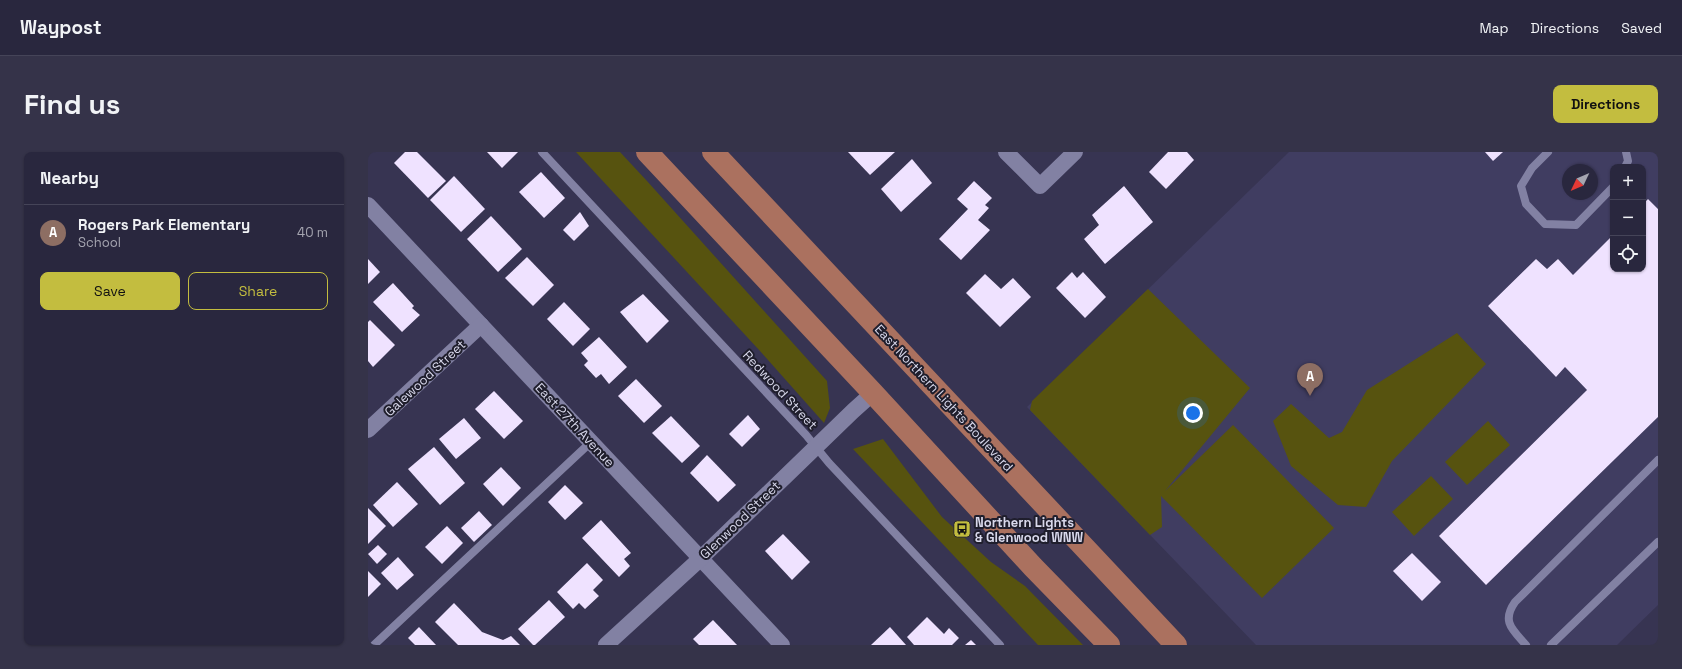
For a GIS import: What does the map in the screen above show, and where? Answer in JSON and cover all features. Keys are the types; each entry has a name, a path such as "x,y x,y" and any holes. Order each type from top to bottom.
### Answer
{"main road":[{"path":"647,152 873,393 1033,567 1109,645"},
{"name":"East Northern Lights Boulevard","path":"713,152 1176,645"}],"street":[{"path":"1006,152 1040,186 1075,152"},
{"name":"East 27th Avenue","path":"369,208 782,645"},
{"name":"Galewood Street","path":"368,430 481,326"},
{"name":"Glenwood Street","path":"606,645 700,559 873,393"}],"lane":[{"name":"Redwood Street","path":"542,152 816,447 829,463 1000,645"},
{"path":"1548,152 1532,168 1521,186 1526,204 1545,224 1576,225 1610,190"},
{"path":"1626,152 1628,161 1626,164"},
{"path":"374,645 591,442"},
{"path":"1526,645 1510,626 1509,611 1515,602 1658,460"},
{"path":"1551,645 1658,542"}],"shaded area":[{"path":"576,152 620,152 647,181 827,381 830,408 824,423 760,351"},
{"path":"1289,152 1658,152 1658,209 1648,199 1646,201 1646,164 1610,164 1610,238 1573,275 1558,259 1547,269 1536,259 1488,306 1556,377 1565,367 1587,390 1439,536 1486,585 1658,417 1658,605 1617,645 1256,645 1027,407"},
{"path":"1148,289 1250,388 1165,491 1233,425 1334,528 1262,598 1161,496 1162,527 1150,535 1030,410 1032,401"},
{"path":"1457,333 1486,364 1392,461 1366,507 1338,505 1291,466 1273,421 1291,404 1329,438 1342,432 1367,390"},
{"path":"1488,421 1510,445 1467,485 1445,462"},
{"path":"883,439 942,517 991,562 1025,586 1083,645 1038,645 853,449"},
{"path":"1431,476 1453,499 1414,536 1392,512"}],"building":[{"path":"405,152 417,152 446,181 428,198 394,163"},
{"path":"487,152 518,152 502,168"},
{"path":"848,152 895,152 870,175"},
{"path":"1168,152 1187,152 1194,160 1166,189 1149,172"},
{"path":"1485,152 1503,152 1493,161"},
{"path":"912,159 932,183 901,212 881,189"},
{"path":"541,172 565,198 544,218 519,192"},
{"path":"454,176 485,209 461,232 430,200"},
{"path":"974,181 992,198 985,205 989,208 978,220 990,230 961,260 939,239 968,209 957,199"},
{"path":"1124,186 1153,222 1105,264 1084,239 1099,225 1092,215"},
{"path":"1648,199 1658,209 1658,417 1486,585 1439,536 1587,390 1565,367 1556,377 1488,306 1536,259 1547,269 1558,259 1573,275 1610,238 1610,272 1646,272 1646,201"},
{"path":"580,212 589,226 574,241 563,230"},
{"path":"491,216 522,249 498,272 467,239"},
{"path":"527,257 554,285 533,306 505,278"},
{"path":"368,259 380,272 368,284"},
{"path":"1072,272 1077,278 1083,272 1106,297 1085,318 1056,288"},
{"path":"985,274 1001,289 1013,278 1031,297 1000,327 966,293"},
{"path":"393,283 414,306 412,308 420,315 402,332 373,302"},
{"path":"643,294 669,321 647,343 620,312"},
{"path":"564,302 590,329 573,346 547,319"},
{"path":"370,320 395,345 373,367 368,361 368,322"},
{"path":"599,337 627,367 609,384 601,374 596,378 584,365 588,361 581,353"},
{"path":"636,379 662,406 644,423 618,396"},
{"path":"494,391 523,421 504,439 475,409"},
{"path":"748,415 760,429 742,447 729,434"},
{"path":"671,416 700,446 682,463 652,433"},
{"path":"464,418 481,438 456,459 439,439"},
{"path":"434,447 465,483 440,505 408,469"},
{"path":"707,455 736,485 718,502 690,473"},
{"path":"501,467 521,488 503,506 483,484"},
{"path":"397,482 418,504 393,527 373,505"},
{"path":"565,485 583,503 565,520 548,502"},
{"path":"368,508 386,526 368,544"},
{"path":"479,511 492,525 474,542 461,528"},
{"path":"601,520 631,553 624,559 630,566 619,577 582,538"},
{"path":"447,526 463,543 442,564 425,547"},
{"path":"783,534 810,562 792,580 765,551"},
{"path":"378,545 387,554 377,564 368,554"},
{"path":"1412,553 1441,582 1422,601 1393,571"},
{"path":"398,557 414,575 397,590 381,573"},
{"path":"587,563 603,580 593,590 599,596 585,609 579,603 573,609 557,592"},
{"path":"368,571 381,584 368,597"},
{"path":"549,600 565,617 535,645 533,645 518,629"},
{"path":"454,603 482,632 503,640 511,636 520,645 458,645 435,622"},
{"path":"927,617 944,634 949,628 959,638 952,645 914,645 907,637"},
{"path":"713,620 737,645 699,645 693,639"},
{"path":"419,627 436,645 415,645 408,638"},
{"path":"890,627 906,645 871,645"},
{"path":"971,640 976,645 965,645"}],"place":[{"name":"Rogers Park Elementary","path":"1310,396"},
{"name":"Northern Lights & Glenwood WNW","path":"962,529"}]}
